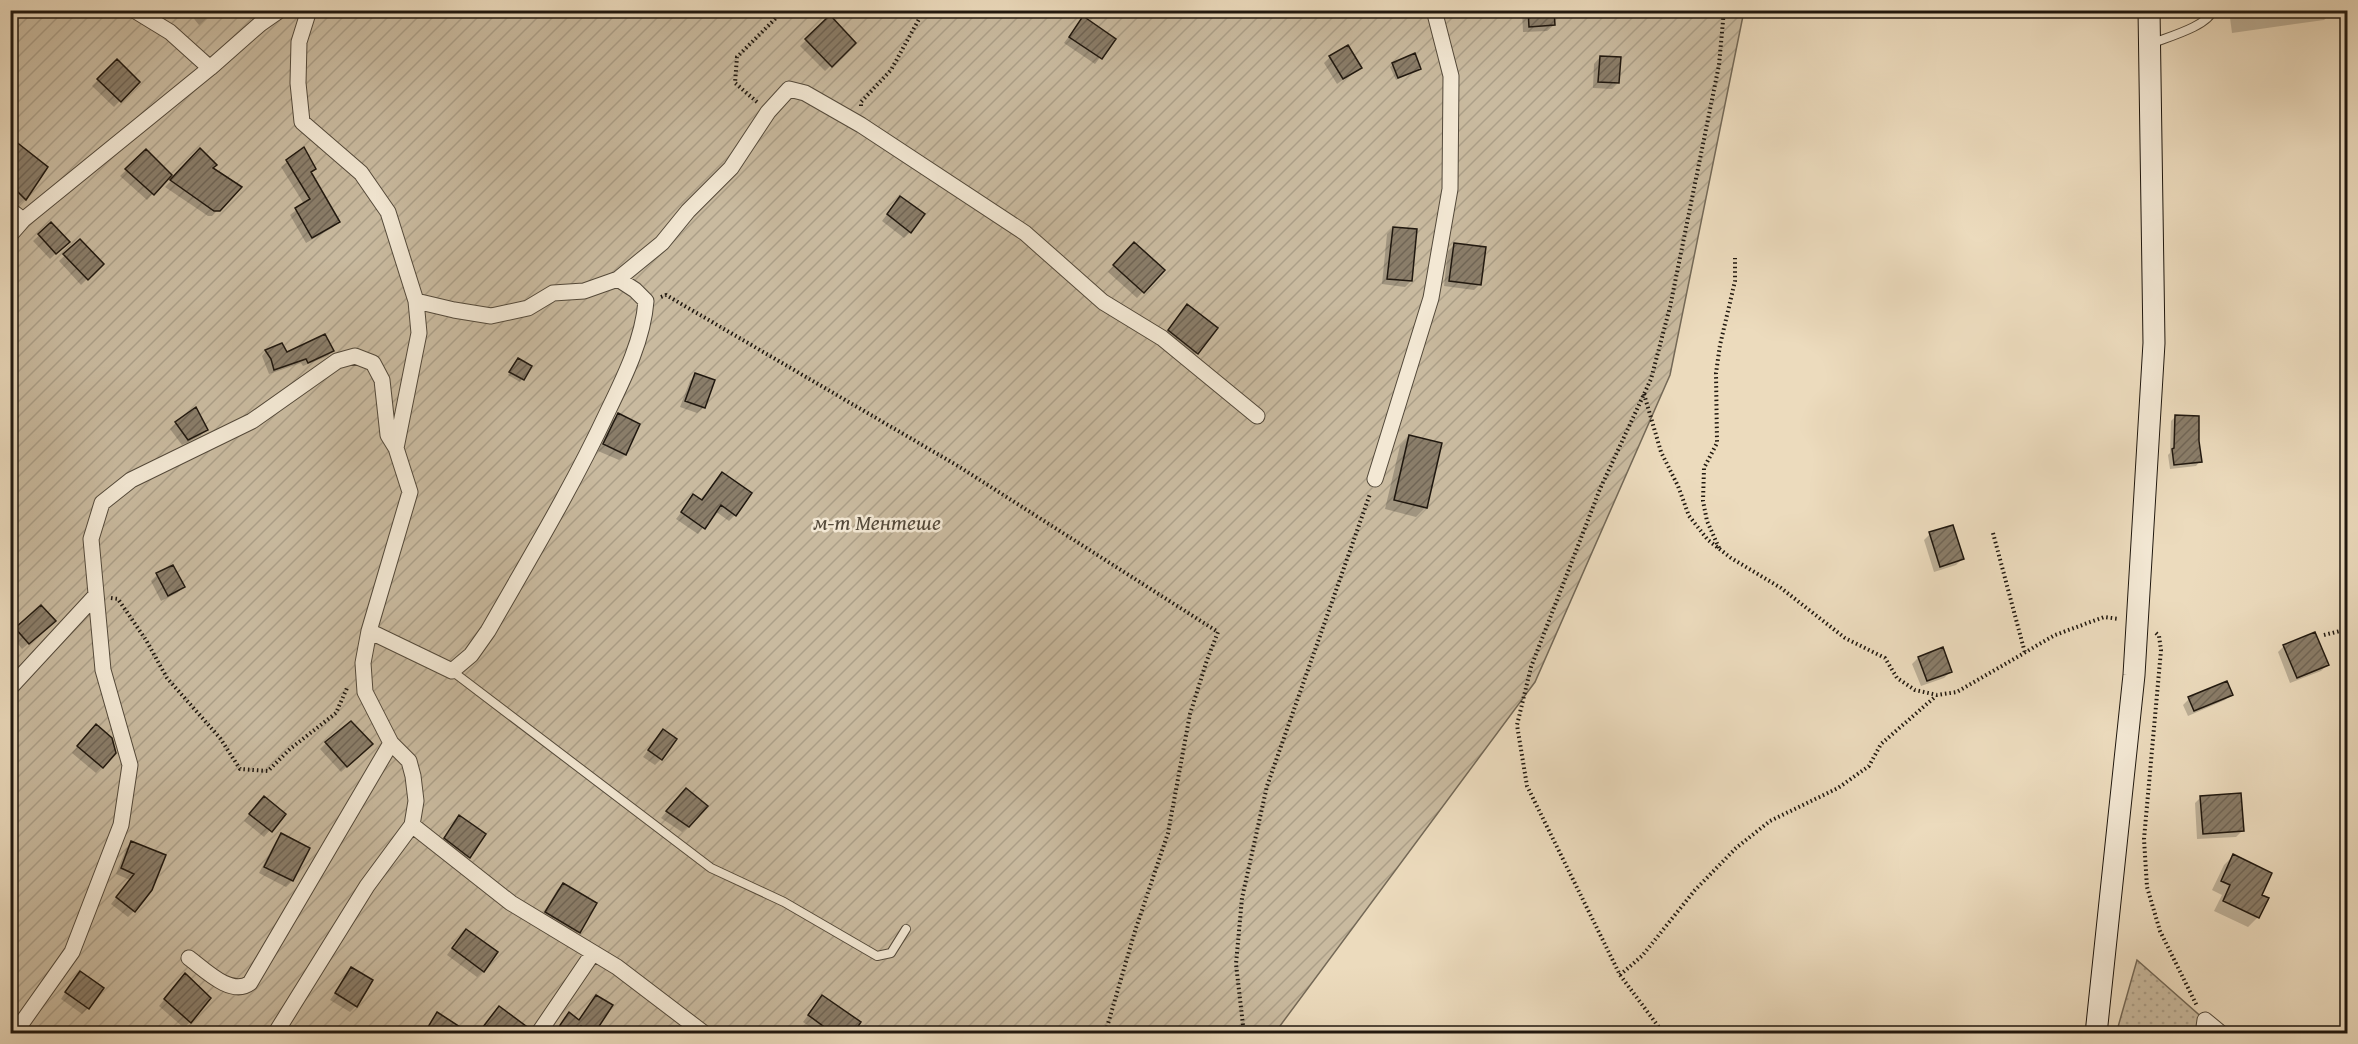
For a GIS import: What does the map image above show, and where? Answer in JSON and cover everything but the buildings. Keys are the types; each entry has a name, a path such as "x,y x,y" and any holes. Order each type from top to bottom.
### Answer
{"main road":[{"path":"2097,1034 2134,675 2154,343 2149,10"}],"street":[{"path":"134,10 170,32"},
{"path":"152,10 170,32 210,68"},
{"path":"10,235 16,215 210,68 260,24 280,10"},
{"path":"309,10 299,42 298,83 302,122 361,173 388,212 416,301 419,333 396,448"},
{"path":"1375,479 1431,298 1450,189 1451,76 1434,10"},
{"path":"416,301 491,316 528,308 553,293 585,291 618,279 662,243 688,211 731,168 768,112 789,89 805,93 861,125 1025,233 1103,302 1162,338 1257,416"},
{"path":"369,632 453,671 471,655 488,631 586,458 624,378 644,322 646,301 635,290 618,279"},
{"path":"14,1034 72,952 121,825 130,765 103,670 91,539 102,503 131,480 252,421 337,361 355,356 373,363 382,380 388,435 396,448 410,492 369,632 363,663 365,692 392,743 409,761 416,801 412,825 366,886 275,1034"},
{"path":"10,688 96,595"},
{"path":"189,958 232,987 241,988 250,983 392,743"},
{"path":"412,825 511,903 617,967 705,1034"},
{"path":"538,1034 593,953"},
{"path":"2204,1027 2222,1034"}],"lane":[{"path":"2150,44 2200,24 2212,15 2213,10"},
{"path":"453,671 711,868 784,902 877,956 891,953 906,929"}],"path":[{"path":"768,112 735,83 737,57 779,15 787,10"},
{"path":"861,125 861,102 891,70 924,10"},
{"path":"1664,1034 1620,975 1527,786 1517,725 1531,667 1600,489 1651,379 1670,307 1719,65 1724,10"},
{"path":"1720,549 1707,521 1703,501 1704,468 1717,443 1716,373 1720,345 1736,280 1735,258"},
{"path":"646,301 666,295 958,466 1218,632 1191,714 1168,832 1135,931 1105,1034"},
{"path":"1644,394 1661,452 1678,486 1689,516 1708,540 1731,558 1780,588 1845,638 1885,658 1897,678 1915,690 1937,695 1957,692 2055,635 2104,617 2137,622 2150,628 2158,636 2160,650 2144,838 2147,887 2160,932 2204,1027"},
{"path":"1244,1034 1236,964 1242,898 1267,786 1375,479"},
{"path":"1993,533 2025,653"},
{"path":"96,595 118,599 146,640 167,678 220,738 240,769 268,771 290,749 336,713 351,680"},
{"path":"2324,635 2348,629"},
{"path":"1620,975 1641,956 1695,890 1736,848 1770,821 1838,788 1869,766 1881,744 1937,695"}],"green space":[{"name":"м-т Ментeше","path":"10,11 1744,11 1670,375 1535,682 1274,1034 11,1033"},
{"path":"2137,960 2205,1020 2203,1033 2116,1034"}]}
